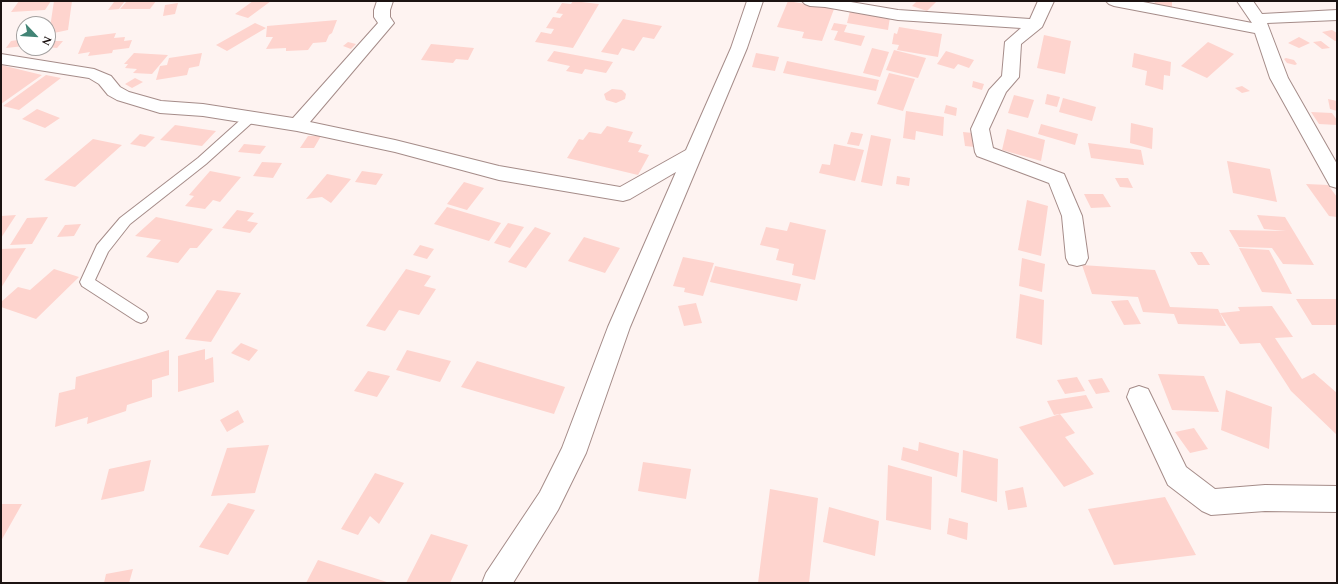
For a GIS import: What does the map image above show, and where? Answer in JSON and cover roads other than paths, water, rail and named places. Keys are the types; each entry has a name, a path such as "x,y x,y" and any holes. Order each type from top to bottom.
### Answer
{"street":[{"path":"298,125 386,23 382,17 384,1"},
{"path":"496,583 549,501 573,453 619,328 739,48 755,1"},
{"path":"810,1 825,2 898,15 1036,24"},
{"path":"1046,1 1036,24 1013,42 1010,77 998,90 980,129 984,152 1057,179 1072,216 1077,258"},
{"path":"1114,1 1260,25 1337,15"},
{"path":"1245,1 1260,25 1279,78 1337,181"},
{"path":"1,59 94,74 105,80 114,91 123,96 160,107 203,110 298,125 395,146 499,173 623,194 694,154"},
{"path":"1139,397 1177,476 1211,502 1265,498 1337,498"}],"lane":[{"path":"141,317 87,282 102,249 125,221 202,161 251,117"}]}
